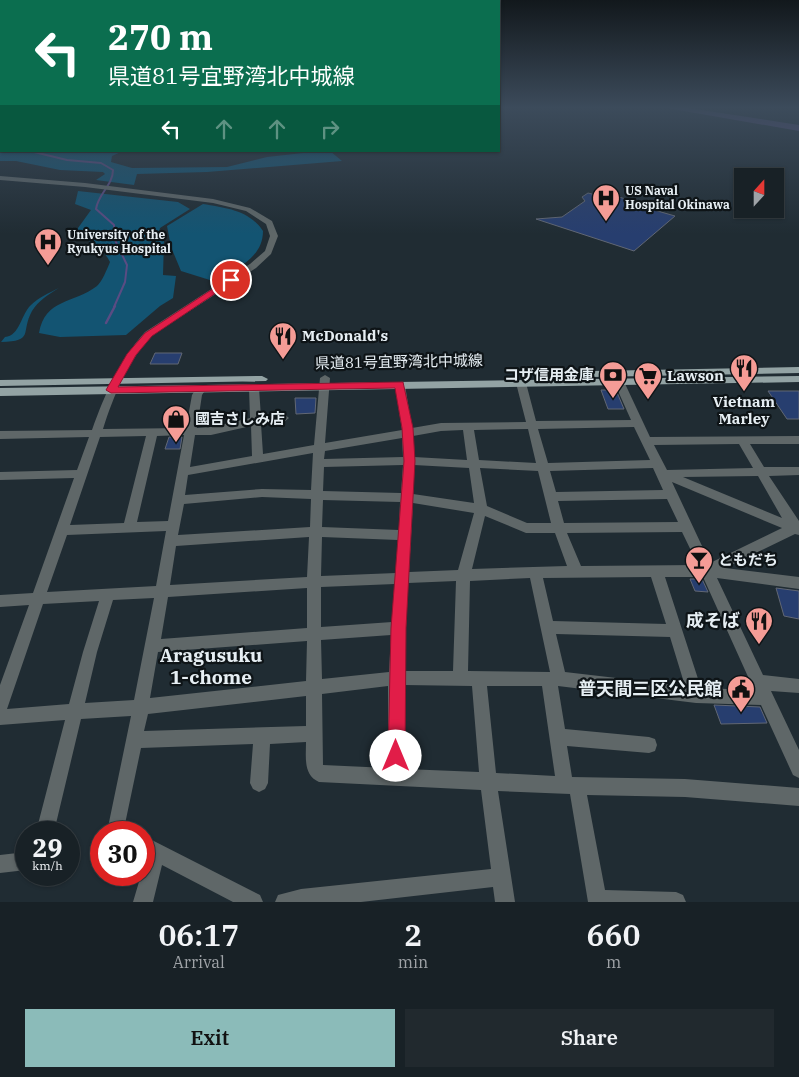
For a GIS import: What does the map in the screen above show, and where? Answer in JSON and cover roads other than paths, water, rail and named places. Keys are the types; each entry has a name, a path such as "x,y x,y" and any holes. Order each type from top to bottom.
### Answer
{"main road":[{"name":"県道81号宜野湾北中城線","path":"0,383 201,389 254,388 325,382 400,385 521,383 799,370"},
{"name":"県道81号宜野湾北中城線","path":"0,392 113,385 617,378 799,379"}],"street":[{"path":"0,178 85,185 228,204 253,211 272,226 273,243 264,257 253,266 148,334 132,354 113,385 0,707"},
{"path":"617,378 799,769"},
{"path":"325,382 318,463 314,582 314,766 319,773 571,786 685,788 799,797"},
{"path":"521,383 542,467 560,528 576,572"},
{"path":"396,776 396,678 409,461 408,433 400,385"},
{"path":"254,388 258,458"},
{"path":"117,821 141,707 172,526 184,472 197,396 201,389"},
{"path":"0,435 211,431 255,421 284,418"},
{"path":"184,472 441,427 638,424"},
{"path":"460,679 463,576 481,510 468,427"},
{"path":"129,528 152,432"},
{"path":"742,440 798,528"},
{"path":"647,441 799,440"},
{"path":"318,463 409,461 542,467 761,472 799,471"},
{"path":"660,469 798,528"},
{"path":"0,476 82,474"},
{"path":"178,500 262,493 408,498 481,510 526,528 686,527"},
{"path":"551,497 671,494"},
{"path":"62,530 172,526"},
{"path":"706,571 798,528"},
{"path":"170,541 316,532 404,535"},
{"path":"0,601 314,582 536,572 657,573 706,571 799,583"},
{"path":"536,572 547,627 554,679 558,737 598,900 676,902"},
{"path":"657,573 696,695"},
{"path":"48,821 75,712 108,595"},
{"path":"547,627 676,632"},
{"path":"152,646 399,628"},
{"path":"0,717 141,707 315,689 396,678 554,679 696,695 766,698"},
{"path":"479,679 488,782 505,902"},
{"path":"758,682 799,686"},
{"path":"134,740 314,734"},
{"path":"259,782 262,736"},
{"path":"558,737 649,745"},
{"path":"155,852 253,902"},
{"path":"0,864 15,863"},
{"path":"295,901 502,878"},
{"path":"142,902 144,886"}],"waterway":[{"path":"34,152 67,160 101,163 113,170 111,180 96,209 114,225 115,240 127,265 125,282 114,307"},
{"path":"106,323 115,306"}],"place":[{"name":"US Naval Hospital Okinawa","path":"606,222"},
{"name":"University of the Ryukyus Hospital","path":"48,266"},
{"name":"McDonald's","path":"283,360"},
{"name":"Vietnam Marley","path":"744,392"},
{"name":"コザ信用金庫","path":"613,399"},
{"name":"Lawson","path":"648,400"},
{"name":"國吉さしみ店","path":"176,443"},
{"name":"ともだち","path":"699,584"},
{"name":"成そば","path":"759,645"},
{"name":"普天間三区公民館","path":"741,713"}],"district":[{"name":"Aragusuku 1-chome","path":"211,666"}]}
